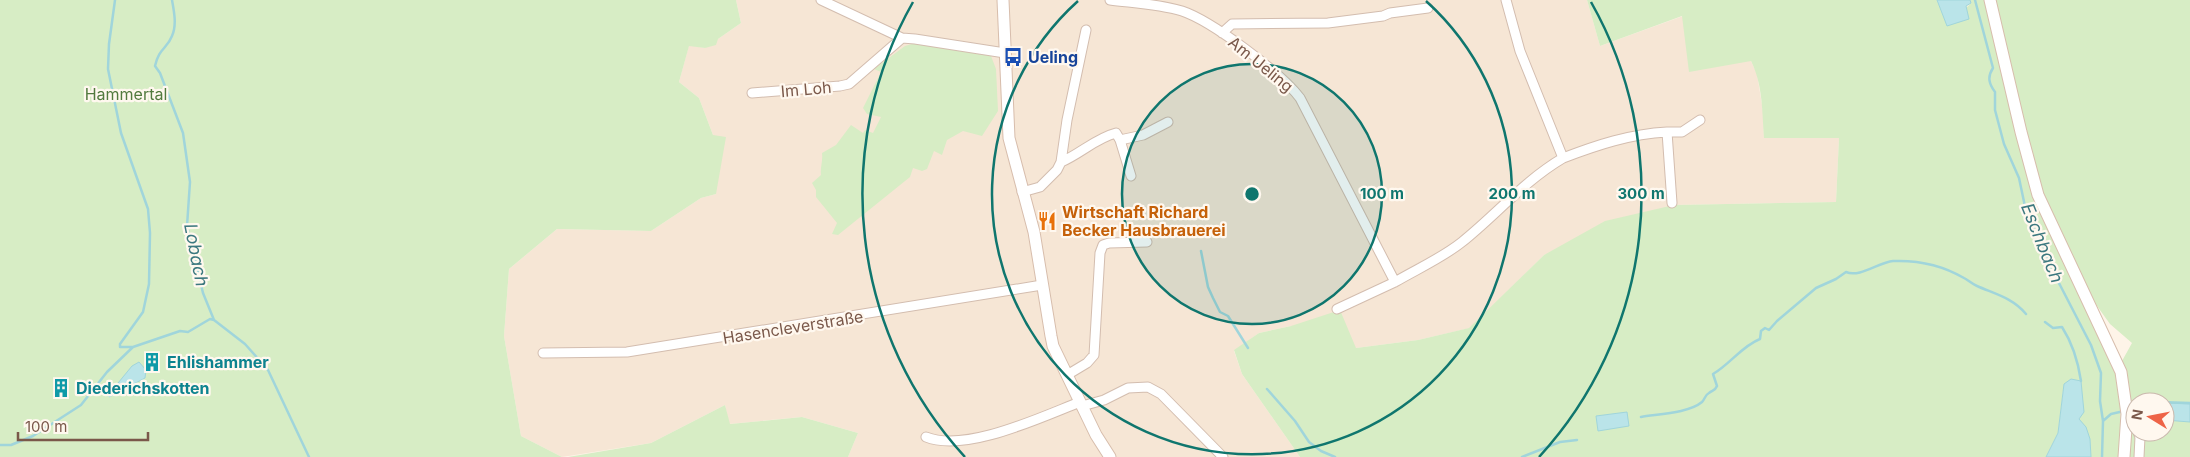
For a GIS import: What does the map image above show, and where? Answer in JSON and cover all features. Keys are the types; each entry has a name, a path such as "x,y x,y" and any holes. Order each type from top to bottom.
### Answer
{"main road":[{"path":"1003,0 1009,138 1034,232 1053,346 1096,435 1110,457"},
{"path":"1990,0 2038,195 2116,359 2123,380 2125,399"},
{"path":"2124,457 2129,442"}],"street":[{"path":"821,0 902,38 1005,53"},
{"name":"Am Ueling","path":"1110,0 1164,7 1184,12 1222,33 1290,84 1300,98 1395,282"},
{"path":"1506,0 1520,51 1563,158"},
{"path":"1222,33 1232,24 1328,23 1428,8"},
{"path":"1022,192 1040,187 1057,170 1061,162 1067,120 1086,30"},
{"name":"Im Loh","path":"752,93 848,84 902,38"},
{"path":"1337,309 1395,282 1461,243 1517,190 1542,170 1563,158 1604,142 1628,137 1682,132 1700,120"},
{"path":"1120,140 1143,135 1168,122"},
{"path":"1668,132 1672,203"},
{"path":"1061,162 1087,149 1107,135 1116,133 1131,176"},
{"path":"1067,375 1087,363 1094,355 1100,253 1103,245 1109,242 1147,242"},
{"name":"Hasencleverstraße","path":"543,353 627,352 1042,285"},
{"path":"926,437 937,442 1004,432 1081,404 1104,400 1128,388 1139,386 1151,388 1161,394 1223,457"},
{"path":"2139,457 2140,442"}],"shaded area":[{"path":"736,0 1587,0 1600,46 1683,16 1751,61 1757,74 1763,111 1764,138 1839,138 1836,202 1674,205 1544,255 1470,328 1418,340 1356,348 1291,326 1259,333 1234,351 1242,374 1300,457 848,457 858,433 802,417 729,424 725,405 651,443 562,457 521,436 504,336 509,269 557,229 651,231 701,198 716,194 713,135 699,98 679,82 689,45 705,48 741,23"}],"green space":[{"name":"Hammertal","path":"0,0 736,0 741,23 718,39 716,45 705,48 689,46 679,82 699,98 713,135 726,137 716,194 701,198 651,231 557,229 509,269 504,336 521,436 562,457 0,457"},
{"path":"1587,0 1937,0 1948,26 1971,3 1970,0 1985,0 2039,210 2116,374 2120,416 2119,457 2091,457 2086,429 2080,422 2080,415 2063,391 2058,433 2046,457 1300,457 1242,374 1234,350 1259,333 1291,326 1340,310 1356,348 1418,340 1469,328 1544,255 1605,221 1674,205 1836,202 1839,138 1764,138 1760,89 1751,61 1689,72 1682,16 1600,46"},
{"path":"1995,0 2190,0 2190,457 2128,457 2128,442 2175,442 2175,392 2127,392 2127,379 2122,361 2132,343 2110,324 2092,299 2047,207 2028,142"},
{"path":"915,43 991,56 996,69 998,111 982,136 963,131 947,140 942,155 934,151 927,169 922,171 913,168 910,177 838,235 832,234 837,223 816,197 816,190 812,183 821,175 822,153 836,145 851,125 863,133 865,130 873,133 881,117 867,114 863,108 881,72 874,69 905,46"},
{"path":"725,405 730,424 802,417 858,433 848,457 568,457 651,443"}],"water":[{"path":"1937,0 1970,0 1971,3 1966,6 1969,19 1947,26"},
{"path":"139,362 146,370 145,378 109,397 109,394 132,366"},
{"path":"2071,379 2081,381 2084,412 2079,419 2086,427 2090,439 2091,457 2046,457 2058,433 2064,384"},
{"path":"2175,403 2190,404 2190,422 2175,421"},
{"path":"1627,412 1629,426 1598,431 1596,416"}],"waterway":[{"path":"115,0 109,44 108,69 121,133 148,209 150,233 149,284 143,312 120,344 120,347 133,347"},
{"name":"Lobach","path":"172,0 175,18 174,32 155,66 160,73 183,133 190,182 187,226 203,293 214,320 245,344 268,370 309,457"},
{"name":"Eschbach","path":"1975,0 1993,68 1990,80 1995,92 1995,110 2004,144 2019,178 2027,216 2046,252 2049,267 2091,345 2101,373 2102,457"},
{"path":"1201,251 1208,287 1213,298 1220,312 1228,316 1248,348"},
{"path":"1641,417 1681,411 1702,402 1717,386 1713,374 1747,346 1760,339 1761,331 1765,328 1769,330 1816,288 1846,272 1857,273 1893,261 1912,261 1930,264 1956,273 1975,285 2003,297 2015,304 2026,314"},
{"path":"0,445 11,445 33,436 81,405 107,372 133,347 180,331 188,332 210,319 214,320"},
{"path":"2045,322 2053,328 2062,327 2074,353 2081,381"},
{"path":"1267,389 1295,421 1309,442 1321,451 1335,457"},
{"path":"2175,403 2190,403"},
{"path":"2103,421 2111,414 2124,411"},
{"path":"1522,457 1560,442 1577,440"}],"place":[{"name":"Ueling","path":"1013,57"},
{"name":"Wirtschaft Richard Becker Hausbrauerei","path":"1047,221"},
{"name":"Ehlishammer","path":"152,362"},
{"name":"Diederichskotten","path":"61,388"}]}
